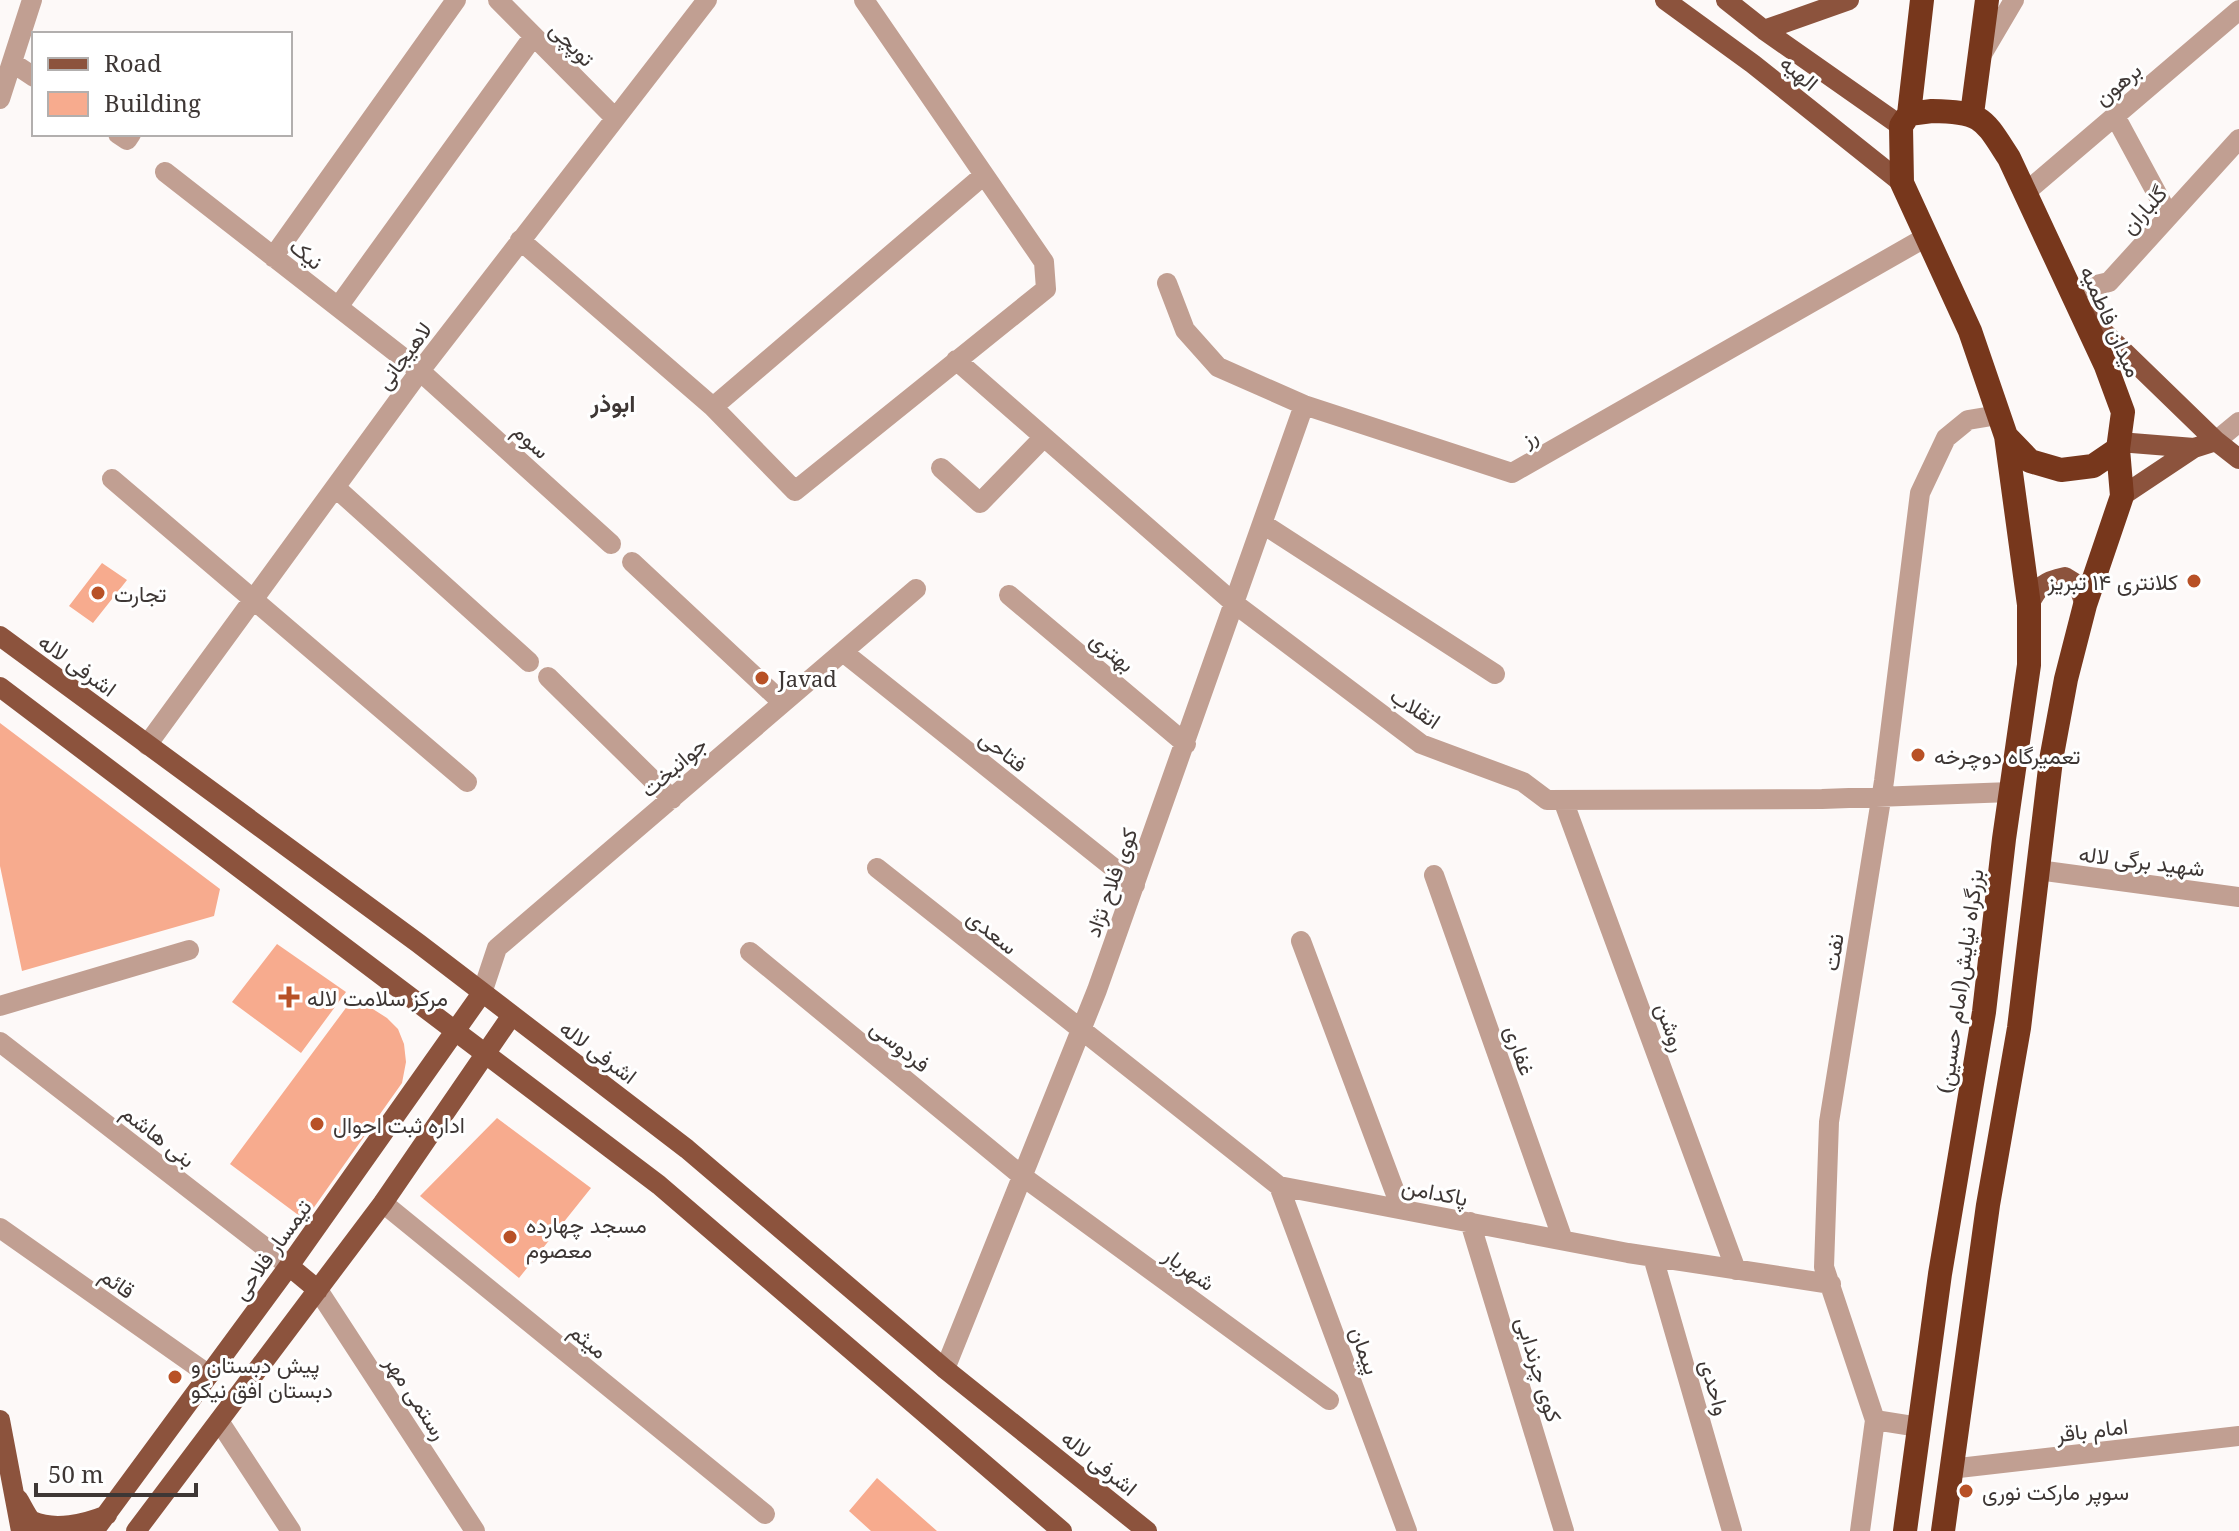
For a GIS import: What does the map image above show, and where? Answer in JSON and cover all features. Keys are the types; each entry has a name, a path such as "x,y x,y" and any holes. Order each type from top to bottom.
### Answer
{"highway":[{"path":"1922,0 1905,120 1902,183 1970,331 2002,426 2030,461 2061,470 2093,466 2118,446"},
{"path":"1905,120 1932,111 1972,114 1987,0"},
{"name":"میدان فاطمیه","path":"1972,114 1989,127 2009,158 2106,366 2123,412 2118,446"},
{"name":"بزرگراه نیایش(امام حسین)","path":"1905,1531 1940,1274 1984,1012 2029,665 2029,605 2002,426"},
{"path":"1943,1531 1988,1205 2019,1028 2051,760 2066,679 2085,605 2122,496 2118,446"}],"main road":[{"name":"الهیه","path":"1665,0 1753,64 1902,183"},
{"name":"الهیه","path":"1726,0 1764,30 1905,120"},
{"path":"1764,30 1849,0"},
{"path":"2075,300 2216,441 2239,459"},
{"path":"2122,496 2194,448 2216,441"},
{"path":"2118,446 2194,448"},
{"path":"2029,605 2037,588 2049,580 2065,577 2078,585 2085,605"},
{"name":"اشرفی لاله","path":"0,636 512,1015 687,1149 945,1369 1147,1531"},
{"path":"0,687 659,1185 1062,1531"},
{"name":"تیمسار فلاحی","path":"100,1523 289,1266 482,993"},
{"path":"136,1531 383,1203 512,1015"},
{"path":"289,1266 318,1290"},
{"path":"0,1420 21,1531"},
{"path":"14,1493 32,1521 54,1529 100,1523"}],"street":[{"path":"0,99 32,0"},
{"path":"273,257 456,0"},
{"name":"توپچی","path":"498,0 615,118"},
{"name":"لاهیجانی","path":"147,745 420,371 707,0"},
{"path":"520,240 713,407 795,491 1046,289 1044,262 864,0"},
{"path":"1979,59 2014,0"},
{"name":"برهون","path":"2026,192 2239,10"},
{"path":"338,307 533,37"},
{"path":"13,63 32,76"},
{"path":"2115,116 2169,216"},
{"name":"گلباران","path":"2075,300 2109,282 2239,139"},
{"name":"نیک","path":"165,172 420,371"},
{"path":"713,407 984,175"},
{"name":"رز","path":"1167,283 1185,330 1218,367 1304,405 1512,473 1928,236"},
{"name":"انقلاب","path":"956,360 1235,604 1421,744 1523,782 1547,800 1881,797 2011,792"},
{"name":"سوم","path":"420,371 611,544"},
{"name":"کوی فلاح نژاد","path":"945,1369 1135,885 1304,405"},
{"name":"نفت","path":"1860,1531 1875,1420 1824,1267 1829,1122 1881,797 1920,493 1946,438 1968,420 2002,426"},
{"path":"2216,441 2239,422"},
{"path":"941,468 980,503 1044,437"},
{"path":"112,479 467,782"},
{"path":"336,488 529,662"},
{"path":"1263,524 1495,674"},
{"path":"632,562 783,703"},
{"name":"جوانبخت","path":"482,993 497,948 916,589"},
{"name":"بهتری","path":"1009,595 1186,744"},
{"name":"فتاحی","path":"843,652 1135,885"},
{"path":"548,677 672,799"},
{"name":"روشن","path":"1563,800 1736,1270"},
{"name":"سعدی","path":"877,868 1080,1031"},
{"name":"شهید برگی لاله","path":"2038,870 2239,897"},
{"name":"غفاری","path":"1434,875 1563,1240"},
{"path":"1301,941 1401,1208"},
{"path":"0,1006 189,950"},
{"name":"فردوسی","path":"750,952 1022,1176"},
{"name":"پاکدامن","path":"1080,1031 1279,1186 1653,1257 1831,1284"},
{"name":"بنی هاشم","path":"0,1042 289,1266"},
{"name":"شهریار","path":"1022,1176 1329,1400"},
{"name":"پیمان","path":"1279,1186 1407,1531"},
{"name":"میثم","path":"383,1203 765,1514"},
{"name":"کوی چرندابی","path":"1470,1222 1564,1531"},
{"name":"قائم","path":"0,1228 209,1375"},
{"name":"واحدی","path":"1653,1257 1732,1531"},
{"name":"رستمی مهر","path":"318,1290 475,1531"},
{"path":"1875,1420 1919,1427"},
{"path":"219,1421 291,1531"},
{"name":"امام باقر","path":"1950,1469 2239,1436"}],"building":[{"name":"تجارت","path":"102,563 127,580 93,623 69,606"},
{"path":"0,723 220,889 214,916 22,971 0,866"},
{"name":"مرکز سلامت لاله","path":"277,944 346,992 301,1053 232,1002"},
{"name":"اداره ثبت احوال","path":"354,997 387,1018 398,1029 406,1062 402,1083 305,1220 230,1164"},
{"name":"مسجد چهارده معصوم","path":"497,1118 591,1188 519,1278 420,1196"},
{"path":"877,1478 937,1531 871,1531 849,1511"}],"place":[{"name":"کلانتری ۱۴ تبریز","path":"2194,581"},
{"name":"تجارت","path":"98,593"},
{"name":"Javad","path":"762,678"},
{"name":"تعمیرگاه دوچرخه","path":"1918,755"},
{"name":"مرکز سلامت لاله","path":"289,997"},
{"name":"اداره ثبت احوال","path":"317,1124"},
{"name":"مسجد چهارده معصوم","path":"510,1237"},
{"name":"پیش دبستان و دبستان افق نیکو","path":"175,1377"},
{"name":"سوپر مارکت نوری","path":"1966,1491"}],"district":[{"name":"ابوذر","path":"613,402"}]}
